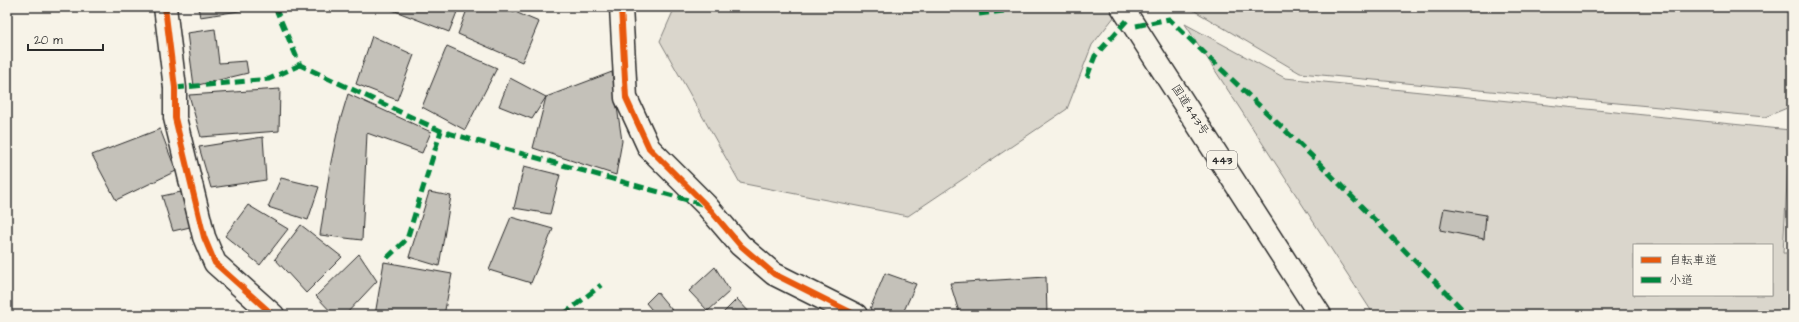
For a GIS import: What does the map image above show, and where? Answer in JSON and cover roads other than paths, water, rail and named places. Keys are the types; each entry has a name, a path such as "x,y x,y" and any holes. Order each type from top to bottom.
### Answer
{"main road":[{"path":"164,7 175,88 175,118 204,237 215,263 273,315"},
{"path":"621,7 626,98 649,148 706,205 740,245 774,274 856,315"},
{"name":"国道443号","path":"1122,7 1320,315"}]}
